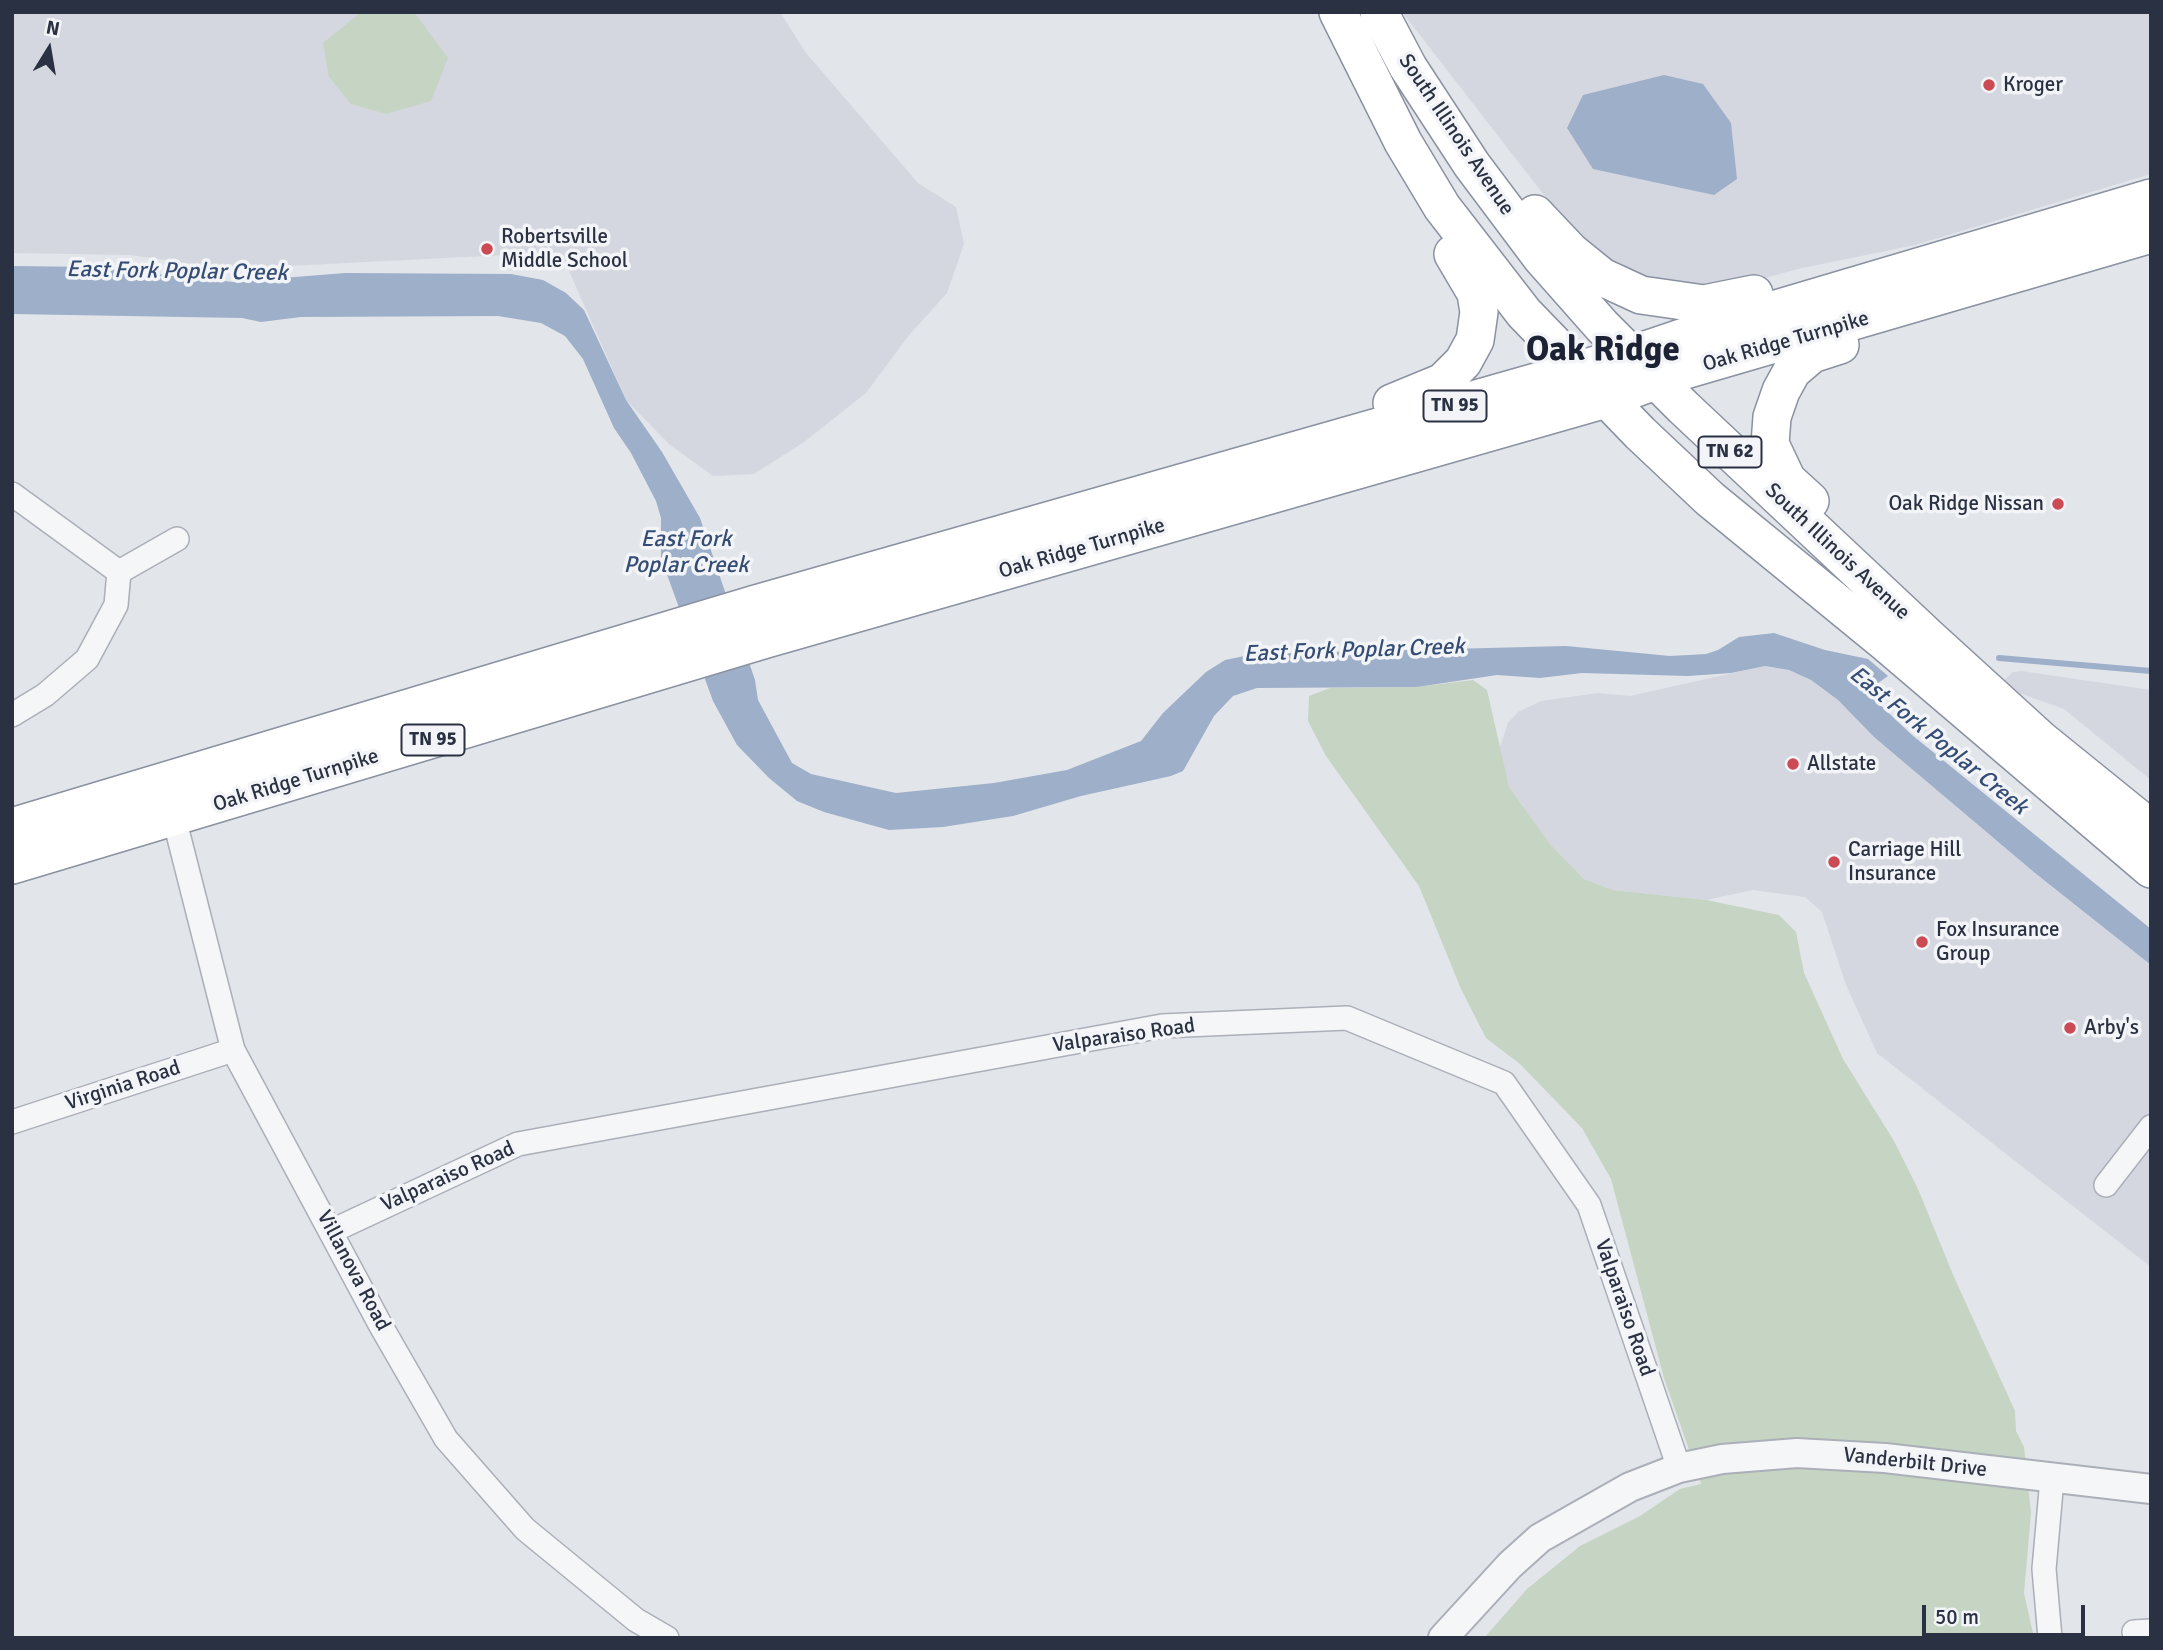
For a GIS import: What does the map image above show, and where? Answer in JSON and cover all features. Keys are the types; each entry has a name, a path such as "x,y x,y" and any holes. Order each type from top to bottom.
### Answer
{"highway":[{"name":"TN 62","path":"1338,12 1403,142 1442,207 1494,278 1606,399"},
{"name":"South Illinois Avenue","path":"1385,20 1434,107 1472,164 1541,257 1644,368 2041,740 2151,829"},
{"path":"1434,107 1481,144 1537,216 1570,251 1602,277 1640,295 1704,304 1888,262 2005,242 2111,194 2151,182"},
{"path":"1262,462 1329,426 1443,382 1463,362 1475,340 1479,312 1476,293 1433,223 1403,142"},
{"name":"Oak Ridge Turnpike","path":"12,865 766,639 1606,399 1644,368 1699,332 2151,198"},
{"name":"Oak Ridge Turnpike","path":"12,827 756,604 1262,462 1578,369 1644,368 1981,285 2151,234"},
{"path":"1896,607 1862,551 1787,480 1770,444 1772,417 1792,370 1812,354 1906,325 1981,285"},
{"name":"South Illinois Avenue","path":"1606,399 1710,499 1886,643 2151,869"},
{"path":"957,585 1164,550 1588,429 1617,427 1640,433"}],"street":[{"path":"12,494 119,572"},
{"path":"119,572 177,539"},
{"path":"12,715 45,695 87,659 116,605 119,572"},
{"name":"Villanova Road","path":"174,818 233,1050 332,1230 381,1326 446,1439 525,1529 636,1620 667,1638"},
{"name":"Valparaiso Road","path":"332,1230 518,1144 1162,1026 1347,1018 1504,1083 1589,1205 1679,1468"},
{"name":"Virginia Road","path":"12,1122 233,1050"},
{"path":"2106,1185 2151,1127"},
{"name":"Vanderbilt Drive","path":"1443,1638 1510,1565 1540,1538 1630,1487 1679,1468 1722,1459 1797,1452 1885,1458 2151,1489"},
{"path":"2050,1638 2044,1570 2052,1479"}],"shaded area":[{"name":"Robertsville Middle School","path":"12,12 780,12 806,53 918,183 956,207 964,244 947,293 910,334 866,393 804,442 754,474 713,476 669,444 626,400 566,264 526,254 228,269 130,255 12,253"},
{"path":"1402,12 2151,12 2151,174 1915,245 1802,268 1731,287 1664,288 1615,263 1561,217"},
{"path":"1764,666 1789,670 1811,680 1838,700 1874,737 2035,873 2151,965 2151,1267 1877,1053 1846,985 1822,912 1805,897 1753,890 1706,900 1613,890 1584,879 1550,844 1509,787 1499,750 1508,723 1518,712 1541,701 1598,693 1630,696"},
{"path":"2013,672 2151,690 2151,780 2064,709 2019,693 2004,680"}],"green space":[{"path":"361,12 414,12 448,58 431,101 386,114 351,104 329,77 323,43"},
{"path":"1473,680 1487,690 1509,787 1550,844 1584,879 1613,890 1706,900 1779,915 1796,932 1804,973 1843,1059 1894,1141 1918,1189 1954,1277 2015,1411 2016,1431 2024,1447 2031,1513 2024,1593 2034,1638 1484,1638 1527,1589 1580,1546 1640,1516 1680,1489 1701,1484 1664,1378 1611,1179 1582,1128 1520,1064 1486,1038 1461,989 1419,886 1326,756 1308,721 1309,696 1330,688 1416,687"}],"water":[{"path":"1664,75 1703,84 1731,123 1737,179 1714,195 1593,169 1567,128 1583,95"},
{"name":"East Fork Poplar Creek","path":"12,266 91,267 233,282 345,273 511,274 543,280 566,293 584,310 626,400 662,452 700,518 755,680 758,700 792,763 811,774 896,793 994,783 1067,770 1141,741 1163,713 1206,672 1225,660 1254,654 1566,646 1670,656 1706,654 1739,637 1774,633 1825,650 1868,659 1888,676 1874,686 1877,702 1912,735 2151,929 2151,965 2035,873 1874,737 1838,700 1811,680 1789,670 1765,666 1731,673 1688,676 1582,673 1540,678 1497,675 1417,687 1257,688 1233,696 1214,716 1183,771 1171,776 1081,796 1013,816 943,827 889,830 824,812 797,801 769,778 737,745 713,701 661,558 661,518 656,501 631,453 614,428 583,359 565,336 541,323 498,316 301,317 261,322 242,318 12,314"}],"waterway":[{"path":"1999,658 2151,671"}],"place":[{"name":"Kroger","path":"1989,85"},
{"name":"Robertsville Middle School","path":"487,249"},
{"name":"Oak Ridge Nissan","path":"2058,504"},
{"name":"Allstate","path":"1793,764"},
{"name":"Carriage Hill Insurance","path":"1834,862"},
{"name":"Fox Insurance Group","path":"1922,942"},
{"name":"Arby's","path":"2070,1028"}],"district":[{"name":"Oak Ridge","path":"1603,351"}]}
